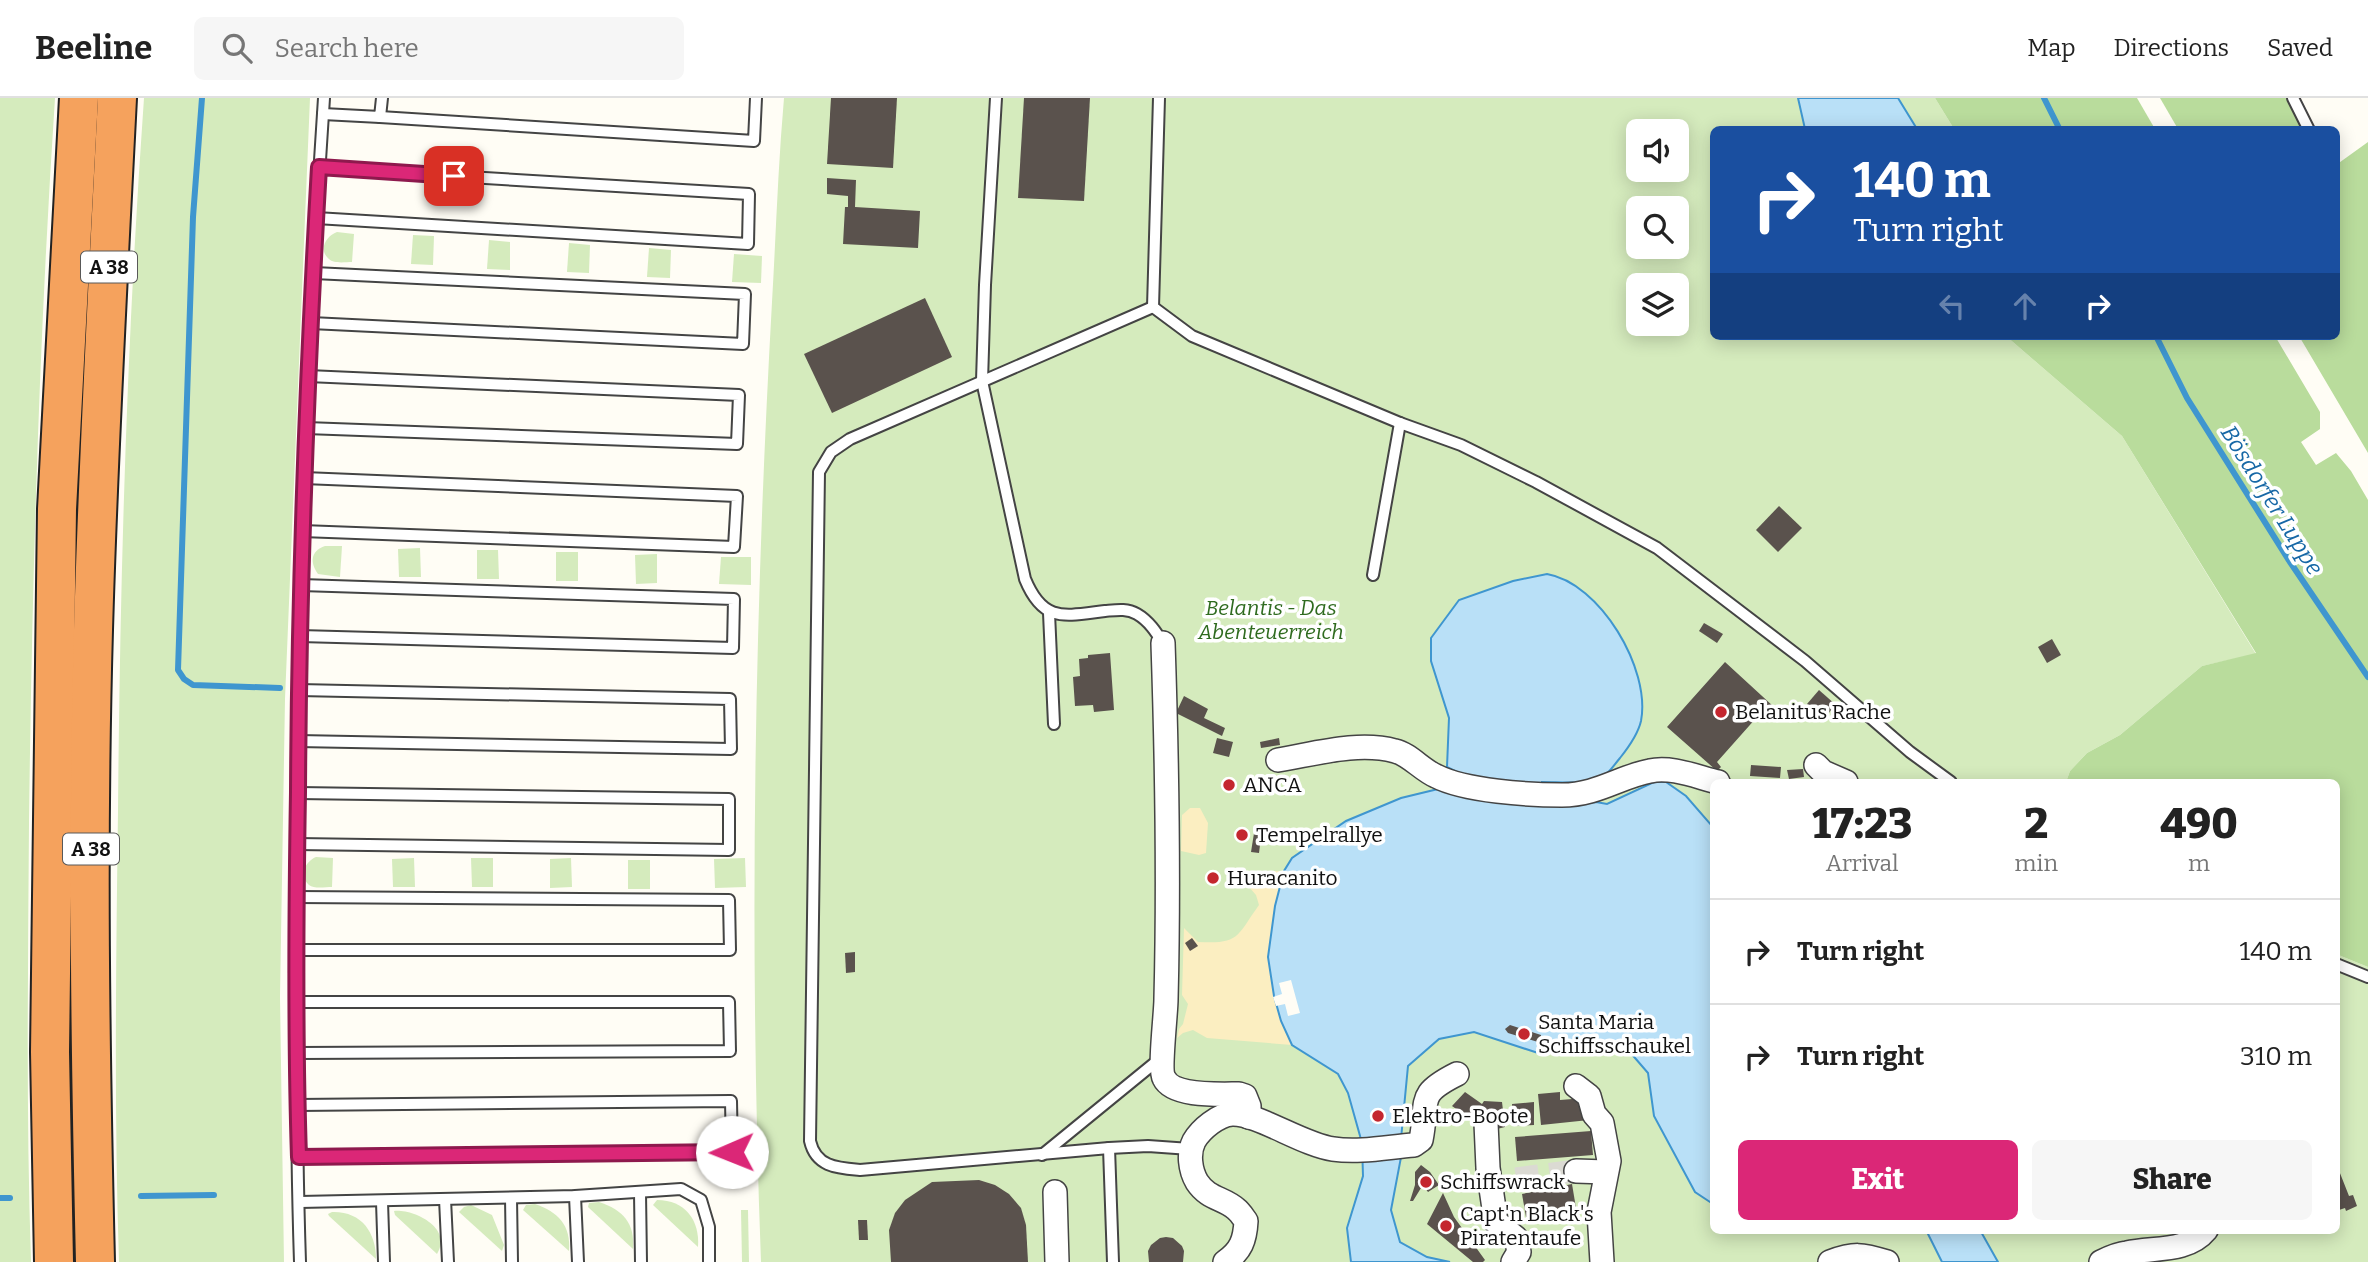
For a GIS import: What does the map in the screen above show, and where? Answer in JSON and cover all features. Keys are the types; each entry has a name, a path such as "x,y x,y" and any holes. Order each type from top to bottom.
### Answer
{"highway":[{"name":"A 38","path":"54,1262 50,1052 57,509 79,98"},
{"name":"A 38","path":"95,1262 90,1017 93,633 99,435 117,98"}],"street":[{"path":"1163,643 1168,945 1166,1035 1161,1071 1165,1081 1175,1088 1189,1092 1245,1096 1249,1117"},
{"path":"1278,760 1359,747 1397,751 1437,777 1488,790 1549,795 1602,789 1650,770 1669,770 1710,780"},
{"path":"1816,765 1839,779"},
{"path":"1226,1262 1236,1255 1245,1239 1246,1221 1235,1207 1205,1192 1196,1180 1191,1166 1190,1149 1199,1133 1214,1121 1231,1114 1249,1117 1303,1141 1334,1150 1414,1145 1421,1140 1427,1095 1436,1085 1457,1074"},
{"path":"1576,1086 1589,1096 1594,1114 1602,1122 1609,1161 1599,1212 1602,1254"},
{"path":"1486,1123 1488,1168 1496,1222 1516,1238 1519,1252 1513,1262"},
{"path":"1576,1171 1606,1172"},
{"path":"1055,1192 1057,1262"},
{"path":"2101,1262 2129,1252 2178,1247 2203,1234"},
{"path":"1830,1262 1850,1254 1867,1255 1887,1262"}],"lane":[{"path":"300,1262 296,1002 302,531 324,98"},
{"path":"380,117 382,98"},
{"path":"323,114 754,141 757,98"},
{"path":"996,98 982,381 1023,571 1032,596 1049,613 1071,615 1128,610 1146,620 1163,643"},
{"path":"1153,307 1159,98"},
{"path":"2293,98 2307,126"},
{"path":"316,218 748,244 750,194 319,167"},
{"path":"311,323 743,344 745,295 314,273"},
{"path":"1153,307 850,439 831,452 819,472 810,1141 813,1152 821,1160 838,1168 860,1170 1109,1148 1148,1146 1190,1149"},
{"path":"1153,307 1192,336 1482,456 1657,548 1805,661 1910,752 1947,779"},
{"path":"306,429 737,444 739,395 308,376"},
{"path":"1373,575 1400,422"},
{"path":"302,531 734,547 737,496 304,478"},
{"path":"300,636 733,648 734,599 301,585"},
{"path":"1049,613 1054,724"},
{"path":"298,741 731,748 730,699 299,690"},
{"path":"297,844 729,850 729,799 298,793"},
{"path":"297,897 729,900 730,950 297,950"},
{"path":"2340,966 2368,977"},
{"path":"296,1002 729,1002 730,1051 296,1053"},
{"path":"1042,1155 1162,1057"},
{"path":"297,1105 731,1101 732,1152 299,1157"},
{"path":"1109,1148 1113,1262"},
{"path":"300,1202 575,1196 681,1189 701,1200 709,1227 709,1262"},
{"path":"640,1193 641,1262"},
{"path":"575,1196 578,1262"},
{"path":"511,1198 513,1262"},
{"path":"444,1199 448,1262"},
{"path":"382,1202 384,1262"}],"green space":[{"path":"0,98 55,98 37,460 32,642 28,1042 31,1262 0,1262"},
{"path":"144,98 310,98 285,699 280,997 284,1262 119,1262 116,1037 121,633 125,454"},
{"name":"Belantis - Das Abenteuerreich","path":"784,98 1935,98 1952,126 1710,126 1710,340 2011,340 2122,436 2256,654 2202,666 2120,735 2087,753 2070,771 2067,779 1710,779 1710,1234 2340,1234 2340,956 2368,967 2368,1262 761,1262 754,902 757,662 766,422"},
{"path":"1935,98 2137,98 2153,126 1952,126"},
{"path":"2160,98 2293,98 2307,126 2176,126"},
{"path":"2368,142 2368,453 2301,340 2340,340 2340,162"},
{"path":"337,232 354,234 352,262 334,262 324,252 325,244"},
{"path":"413,235 434,236 433,265 411,264"},
{"path":"489,240 510,242 510,270 487,269"},
{"path":"569,243 590,245 589,273 567,272"},
{"path":"649,248 671,250 670,278 647,277"},
{"path":"734,254 762,256 761,283 732,282"},
{"path":"2011,340 2277,340 2320,412 2320,429 2301,442 2316,465 2336,453 2351,471 2368,500 2368,967 2340,956 2340,779 2067,779 2070,771 2087,753 2120,735 2202,666 2256,653 2122,436"},
{"path":"325,546 342,546 340,577 318,574 315,570 314,554"},
{"path":"420,548 421,577 399,577 398,549"},
{"path":"477,550 498,550 499,579 477,579"},
{"path":"556,552 578,552 578,581 556,581"},
{"path":"657,554 657,583 636,584 635,555"},
{"path":"721,557 751,557 751,585 719,584"},
{"path":"316,857 333,858 332,887 314,887 306,881 305,869"},
{"path":"414,858 415,887 393,887 392,859"},
{"path":"471,858 493,858 493,887 472,887"},
{"path":"571,858 572,887 550,888 550,859"},
{"path":"745,858 746,887 715,888 714,859"},
{"path":"628,860 650,860 650,889 628,889"},
{"path":"657,1200 676,1204 689,1213 696,1228 698,1247 653,1205"},
{"path":"599,1202 615,1209 626,1219 632,1232 633,1249 588,1207 589,1203"},
{"path":"535,1204 550,1211 561,1221 568,1234 569,1251 523,1210 526,1205"},
{"path":"471,1205 492,1215 504,1245 502,1251 459,1212"},
{"path":"741,1210 748,1210 749,1262 742,1262"},
{"path":"394,1211 421,1217 436,1228 441,1245 437,1254 395,1215"},
{"path":"332,1212 351,1215 365,1225 373,1240 376,1259 329,1216"}],"sand":[{"path":"1190,808 1200,808 1208,823 1206,853 1199,855 1181,851 1182,815"},
{"path":"1273,871 1284,871 1275,906 1281,1021 1292,1045 1207,1038 1193,1030 1177,1038 1188,1004 1182,995 1184,928 1198,942 1230,940 1241,931 1259,905 1256,895 1249,887 1267,879"}],"water":[{"path":"1798,98 1898,98 1915,126 1804,126"},
{"path":"1547,574 1567,581 1585,593 1618,631 1638,677 1642,700 1638,731 1609,772 1601,778 1587,782 1542,782 1543,806 1596,802 1607,804 1654,782 1666,782 1686,796 1710,824 1710,1202 1695,1192 1654,1116 1648,1073 1629,1051 1584,1044 1541,1054 1474,1032 1439,1039 1408,1066 1402,1152 1391,1210 1400,1242 1427,1257 1450,1262 1351,1262 1347,1228 1363,1176 1362,1143 1348,1093 1338,1074 1292,1045 1281,1021 1268,957 1275,906 1284,871 1292,858 1346,821 1401,798 1438,789 1463,775 1447,767 1449,718 1431,661 1431,638 1459,600 1513,581"},
{"path":"1928,1234 1982,1234 1998,1262 1942,1262"}],"pier":[{"path":"1291,980 1300,1013 1288,1016 1285,1004 1276,1006 1273,997 1282,994 1279,983"}],"building":[{"path":"831,98 897,98 893,168 827,164"},
{"path":"1024,98 1090,98 1084,201 1018,198"},
{"path":"827,178 856,180 855,207 920,211 918,248 843,244 848,196 827,194"},
{"path":"925,298 952,357 832,413 804,354"},
{"path":"1779,506 1802,528 1778,552 1756,530"},
{"path":"1704,623 1723,634 1717,643 1699,631"},
{"path":"2052,639 2061,655 2047,663 2038,647"},
{"path":"1110,653 1114,710 1094,712 1093,705 1075,706 1073,677 1080,676 1079,659 1088,658 1088,655"},
{"name":"Belanitus Rache","path":"1725,662 1774,707 1770,712 1765,708 1717,762 1721,767 1717,771 1667,727"},
{"path":"1819,690 1836,705 1823,719 1807,704"},
{"path":"1184,696 1208,709 1204,718 1225,728 1222,736 1176,713"},
{"path":"1217,738 1233,742 1229,757 1213,753"},
{"path":"1279,738 1280,745 1261,748 1260,742"},
{"path":"1751,765 1781,767 1780,778 1750,776"},
{"path":"1803,769 1804,777 1789,779 1787,770"},
{"path":"1255,827 1262,828 1259,853 1251,852"},
{"path":"1192,938 1198,946 1190,951 1185,943"},
{"path":"855,952 855,972 846,973 845,953"},
{"name":"Santa Maria Schiffsschaukel","path":"1510,1025 1541,1035 1541,1041 1508,1033 1505,1029"},
{"path":"1465,1092 1482,1104 1484,1101 1502,1102 1505,1127 1493,1130 1479,1125 1452,1106"},
{"path":"1560,1092 1560,1100 1585,1098 1589,1120 1541,1125 1538,1094"},
{"path":"1534,1102 1534,1125 1514,1126 1512,1104"},
{"path":"1591,1131 1593,1155 1517,1161 1515,1137"},
{"name":"Schiffswrack","path":"1421,1165 1439,1185 1428,1192 1421,1188 1413,1201 1410,1201 1415,1185 1415,1172"},
{"path":"2340,1173 2349,1196 2353,1195 2357,1206 2346,1211 2345,1208 2340,1210"},
{"path":"979,1180 995,1185 1009,1194 1021,1208 1026,1225 1028,1262 891,1262 889,1230 895,1213 905,1200 932,1182"},
{"path":"1572,1184 1576,1208 1526,1217 1522,1194"},
{"name":"Capt'n Black's Piratentaufe","path":"1443,1193 1454,1217 1485,1260 1483,1262 1473,1262 1427,1224"},
{"path":"858,1220 867,1220 868,1240 859,1240"},
{"path":"1166,1237 1173,1238 1182,1246 1183,1262 1149,1262 1148,1251 1151,1245"}],"waterway":[{"path":"202,98 193,217 178,670 184,679 193,685 280,688"},
{"name":"Bösdorfer Luppe","path":"2044,98 2058,126"},
{"name":"Bösdorfer Luppe","path":"2158,340 2187,398 2288,559 2368,677"},
{"path":"141,1196 214,1195"},
{"path":"0,1198 10,1198"}],"tunnel":[{"path":"1516,1179 1576,1171"}],"place":[{"name":"Belanitus Rache","path":"1721,712"},
{"name":"ANCA","path":"1229,785"},
{"name":"Tempelrallye","path":"1242,835"},
{"name":"Huracanito","path":"1213,878"},
{"name":"Santa Maria Schiffsschaukel","path":"1524,1034"},
{"name":"Elektro-Boote","path":"1378,1116"},
{"name":"Schiffswrack","path":"1426,1182"},
{"name":"Capt'n Black's Piratentaufe","path":"1446,1226"}],"route":[{"path":"454,176 319,167 301,585 296,1002 299,1157 732,1152"}]}
